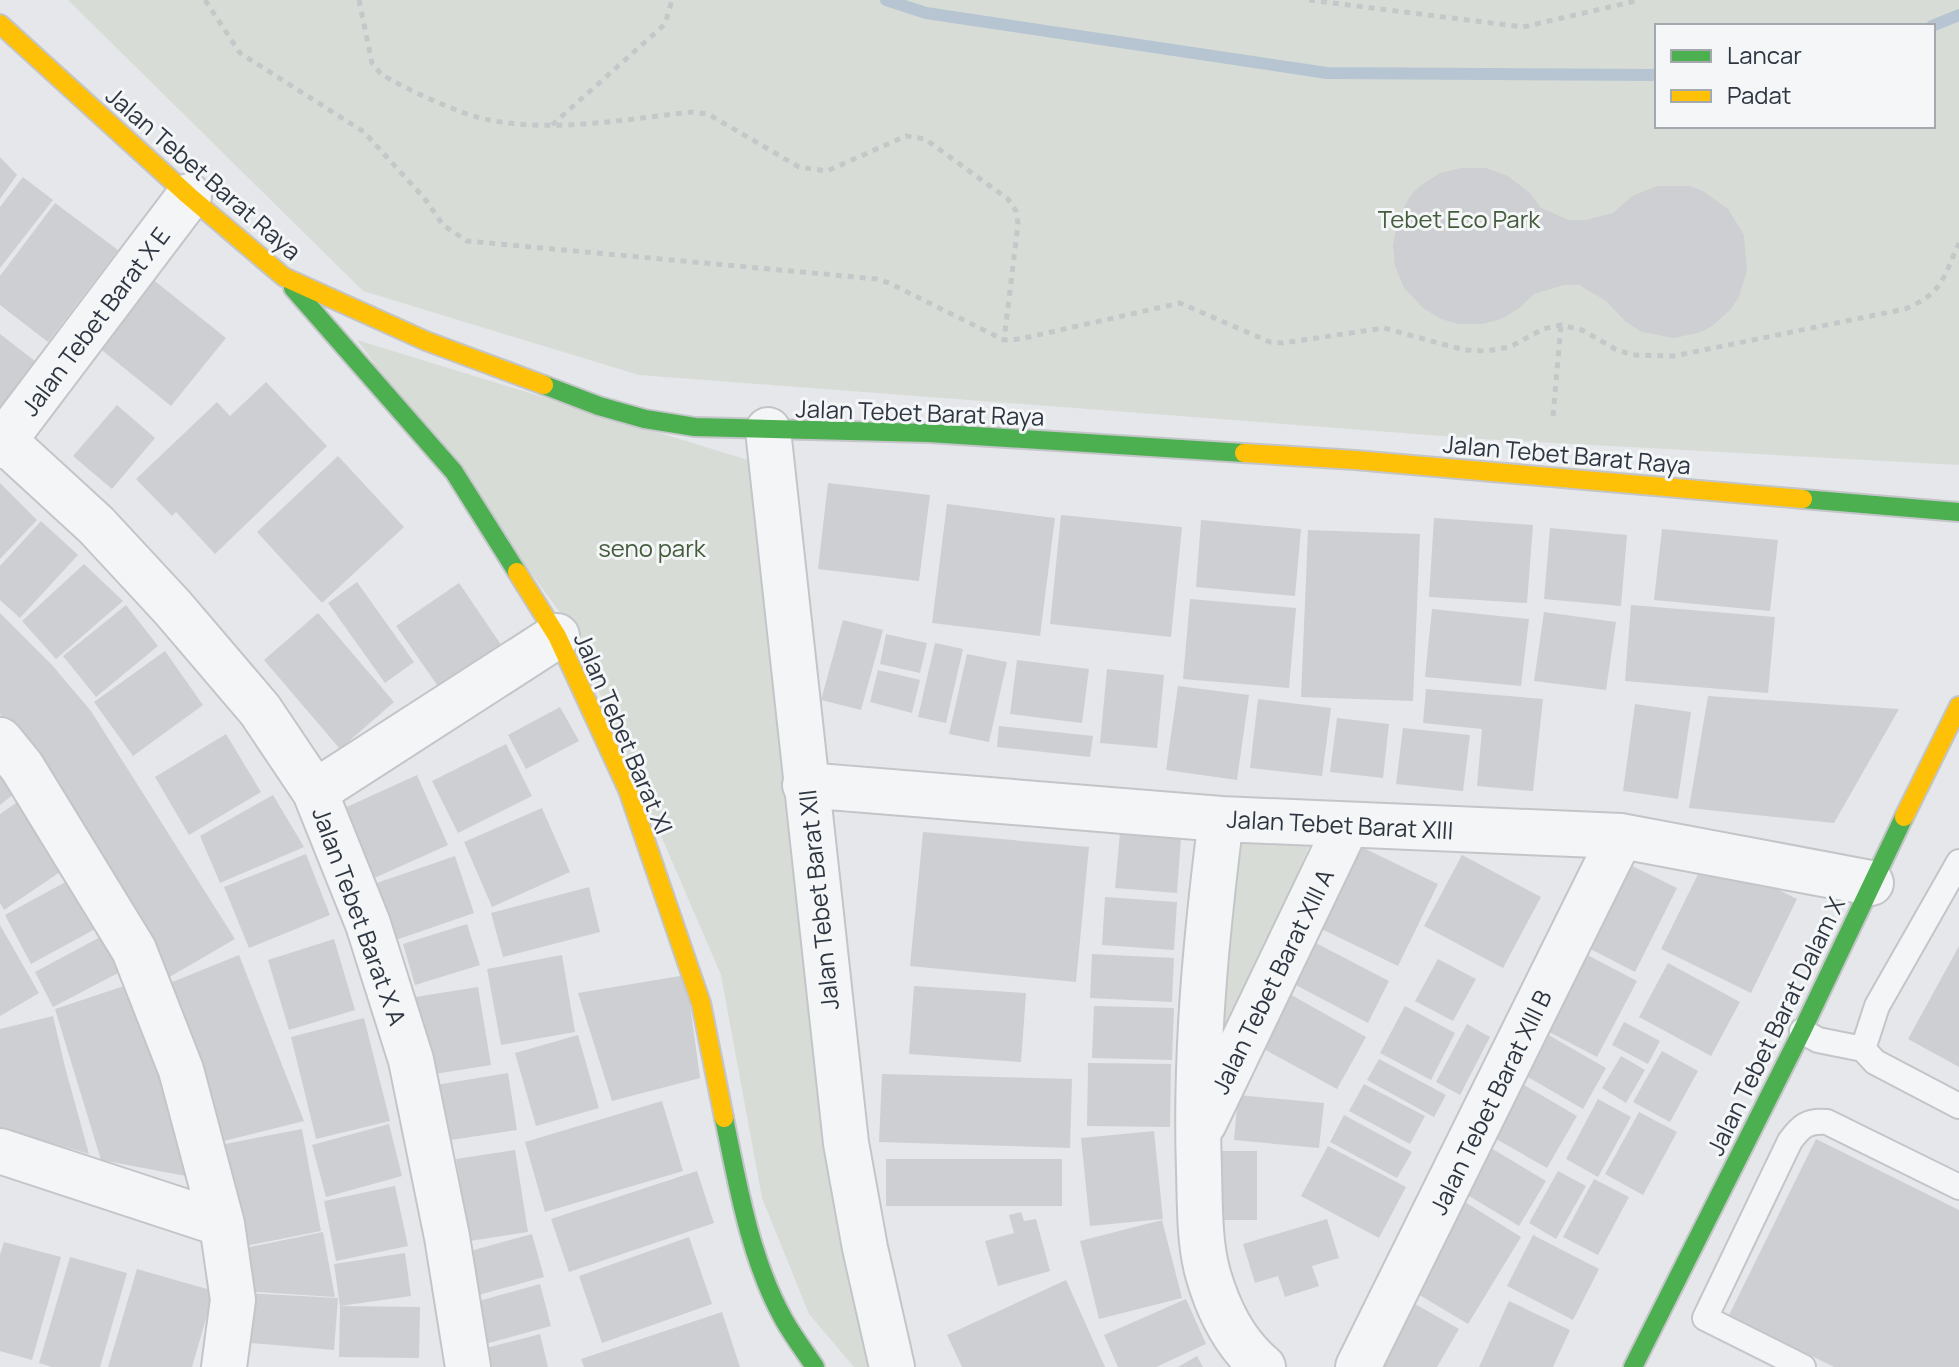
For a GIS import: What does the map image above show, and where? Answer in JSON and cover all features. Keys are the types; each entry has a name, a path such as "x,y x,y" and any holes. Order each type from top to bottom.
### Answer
{"street":[{"name":"Jalan Tebet Barat Raya","path":"0,24 189,196 284,277 426,341 599,406 645,419 695,427 929,433 1355,460 1959,512"},
{"name":"Jalan Tebet Barat X E","path":"1,441 189,196"},
{"name":"Jalan Tebet Barat XI","path":"284,277 454,472 557,636 628,790 701,1003 738,1187 759,1264 784,1320 815,1367"},
{"name":"Jalan Tebet Barat XII","path":"768,430 846,1143 865,1248 892,1367"},
{"name":"Jalan Tebet Barat X A","path":"1,441 96,525 173,608 260,710 315,792 368,924 411,1060 447,1237 468,1367"},
{"path":"315,792 557,636"},
{"name":"Jalan Tebet Barat Dalam X","path":"1633,1367 1802,1031 1871,883 1957,717"},
{"path":"0,740 22,767 134,950 181,1070 222,1224 233,1300 224,1367"},
{"name":"Jalan Tebet Barat XIII","path":"805,785 1221,819 1621,836 1871,883"},
{"name":"Jalan Tebet Barat XIII A","path":"1221,819 1205,945 1198,1048 1201,1213 1208,1273 1227,1324 1251,1357 1263,1367"},
{"name":"Jalan Tebet Barat XIII A","path":"1198,1136 1347,825"},
{"name":"Jalan Tebet Barat XIII B","path":"1358,1367 1621,836"},
{"path":"0,1151 222,1224"}],"lane":[{"path":"1937,751 1959,764"},
{"path":"1863,1049 1877,1006 1959,862"},
{"path":"1802,1031 1818,1040 1863,1049 1875,1062 1959,1106"},
{"path":"1705,1318 1790,1141 1801,1127 1812,1121 1827,1122 1959,1187"},
{"path":"1666,1298 1803,1367"}],"path":[{"path":"205,0 240,53 364,132 425,199 443,225 467,241 877,279 1004,340 1180,303 1270,342 1283,343 1384,328 1464,350 1486,351 1510,347 1543,329 1561,325 1582,330 1632,355 1674,356 1905,309 1927,299 1940,286 1959,243"},
{"path":"359,0 372,63 381,74 472,116 491,121 551,126 692,112 708,114 799,167 814,171 827,171 906,136 925,139 1008,199 1016,211 1018,224 1004,340"},
{"path":"551,126 658,31 667,18 672,0"},
{"path":"1309,0 1523,27 1640,0"},
{"path":"1553,416 1561,325"}],"green space":[{"name":"Tebet Eco Park","path":"68,0 1959,0 1959,465 1482,439 639,375 363,291"},
{"name":"seno park","path":"357,340 748,460 769,573 856,1215 913,1367 854,1367 809,1314 762,1198 721,975 571,627"},
{"path":"1233,840 1310,843 1269,947 1204,1084"}],"building":[{"path":"0,157 17,175 0,199"},
{"path":"1461,168 1486,168 1508,176 1530,193 1541,208 1569,220 1586,220 1613,213 1632,196 1657,186 1690,186 1703,191 1728,209 1744,235 1747,270 1739,297 1711,327 1674,338 1642,332 1626,322 1606,301 1579,285 1564,285 1534,294 1501,319 1483,324 1459,324 1441,319 1423,308 1404,288 1395,266 1393,246 1397,221 1410,196 1440,173"},
{"path":"23,177 53,200 0,268 0,207"},
{"path":"55,203 118,250 48,342 0,305 0,276"},
{"path":"141,270 226,338 171,406 87,338"},
{"path":"0,334 35,361 0,408"},
{"path":"266,382 327,446 215,554 176,512 172,516 136,479 217,402 230,416"},
{"path":"117,405 155,438 112,489 73,456"},
{"path":"338,456 404,527 322,603 257,532"},
{"path":"0,483 37,520 0,559"},
{"path":"828,483 930,495 919,581 818,569"},
{"path":"947,504 1055,518 1040,636 932,623"},
{"path":"1061,515 1182,527 1171,637 1050,624"},
{"path":"1434,518 1533,525 1527,603 1429,597"},
{"path":"1201,520 1301,529 1295,596 1196,587"},
{"path":"41,521 78,555 20,618 0,600 0,566"},
{"path":"1550,528 1627,535 1621,606 1544,599"},
{"path":"1662,529 1778,540 1770,611 1654,600"},
{"path":"1308,530 1420,534 1413,701 1301,697"},
{"path":"84,564 123,601 56,659 22,621"},
{"path":"357,582 414,662 385,683 328,603"},
{"path":"459,583 504,649 442,692 396,626"},
{"path":"1190,599 1296,608 1289,688 1183,679"},
{"path":"126,605 158,646 96,697 63,656"},
{"path":"1631,605 1775,617 1768,693 1625,681"},
{"path":"1432,609 1529,619 1521,686 1425,677"},
{"path":"1544,612 1616,622 1606,690 1534,681"},
{"path":"0,613 52,665 91,711 235,939 166,979 33,759 0,714"},
{"path":"318,613 394,702 340,749 264,660"},
{"path":"843,620 883,630 861,710 821,700"},
{"path":"886,634 927,643 920,673 880,664"},
{"path":"935,643 963,649 946,723 918,717"},
{"path":"165,651 203,705 133,756 94,702"},
{"path":"967,654 1007,662 989,742 949,734"},
{"path":"1017,660 1089,669 1082,723 1010,714"},
{"path":"1107,669 1164,675 1157,748 1100,743"},
{"path":"878,670 920,680 912,713 870,702"},
{"path":"1178,686 1249,695 1237,780 1166,770"},
{"path":"1426,689 1543,699 1533,791 1477,786 1482,729 1423,723"},
{"path":"1708,696 1899,709 1834,823 1689,808"},
{"path":"1258,699 1331,708 1322,776 1250,768"},
{"path":"1635,704 1691,712 1678,799 1623,791"},
{"path":"560,707 579,741 526,769 508,735"},
{"path":"1337,718 1389,724 1383,778 1330,772"},
{"path":"999,726 1093,736 1090,757 997,747"},
{"path":"1403,728 1470,735 1463,791 1396,784"},
{"path":"226,734 261,792 189,835 155,777"},
{"path":"506,744 532,796 458,833 432,781"},
{"path":"0,766 19,790 0,805"},
{"path":"417,775 448,845 370,880 340,810"},
{"path":"273,795 304,847 220,883 200,836"},
{"path":"22,799 66,868 4,910 0,903 0,814"},
{"path":"542,808 570,872 492,907 464,842"},
{"path":"923,832 1089,847 1076,982 910,966"},
{"path":"1120,833 1181,838 1177,893 1115,888"},
{"path":"1349,841 1438,884 1398,966 1309,923"},
{"path":"306,854 330,915 249,948 224,887"},
{"path":"1708,854 1797,899 1751,993 1661,949"},
{"path":"1462,855 1541,897 1503,968 1424,926"},
{"path":"455,856 474,913 393,941 374,884"},
{"path":"1620,860 1677,888 1635,972 1579,943"},
{"path":"71,879 97,928 31,964 5,915"},
{"path":"589,887 600,932 503,957 491,913"},
{"path":"1105,897 1177,902 1174,950 1102,945"},
{"path":"467,924 480,965 415,985 403,944"},
{"path":"0,925 39,993 0,1016"},
{"path":"102,936 120,972 53,1007 35,972"},
{"path":"334,939 355,1010 289,1030 268,960"},
{"path":"1312,941 1389,981 1368,1023 1290,982"},
{"path":"1959,946 1959,1067 1908,1039"},
{"path":"1572,947 1637,981 1597,1057 1532,1023"},
{"path":"1092,954 1174,958 1172,1002 1090,998"},
{"path":"239,955 304,1121 220,1142 165,985"},
{"path":"562,955 575,1032 501,1045 487,969"},
{"path":"1438,959 1476,979 1453,1021 1415,1001"},
{"path":"1668,963 1740,1002 1711,1056 1639,1017"},
{"path":"686,975 700,1078 612,1101 578,993"},
{"path":"136,982 191,1177 101,1160 55,1009"},
{"path":"914,986 1026,993 1021,1062 909,1054"},
{"path":"478,987 491,1065 422,1076 409,998"},
{"path":"1279,988 1366,1037 1337,1089 1249,1041"},
{"path":"1094,1006 1174,1008 1172,1060 1092,1058"},
{"path":"1405,1006 1455,1033 1431,1080 1380,1053"},
{"path":"53,1016 89,1154 0,1128 0,1029"},
{"path":"364,1018 390,1121 316,1139 291,1037"},
{"path":"1624,1022 1660,1041 1648,1064 1612,1045"},
{"path":"1467,1024 1490,1037 1460,1095 1436,1082"},
{"path":"1538,1029 1606,1068 1583,1109 1514,1069"},
{"path":"578,1035 599,1108 536,1126 515,1053"},
{"path":"1662,1051 1698,1071 1670,1122 1633,1102"},
{"path":"1621,1056 1645,1070 1626,1103 1602,1088"},
{"path":"1379,1059 1446,1095 1434,1117 1367,1080"},
{"path":"1088,1063 1171,1064 1170,1127 1087,1126"},
{"path":"508,1073 517,1130 438,1142 430,1086"},
{"path":"882,1074 1072,1079 1070,1148 879,1142"},
{"path":"1512,1078 1577,1116 1547,1168 1482,1131"},
{"path":"1364,1084 1425,1116 1410,1144 1349,1111"},
{"path":"1238,1095 1324,1103 1319,1148 1234,1140"},
{"path":"1598,1099 1631,1117 1598,1177 1566,1159"},
{"path":"662,1101 683,1171 545,1212 525,1142"},
{"path":"1639,1112 1677,1132 1643,1195 1605,1174"},
{"path":"1344,1115 1412,1152 1397,1178 1330,1142"},
{"path":"389,1124 402,1176 326,1197 312,1145"},
{"path":"302,1129 321,1231 240,1247 220,1145"},
{"path":"1154,1131 1163,1219 1090,1226 1081,1138"},
{"path":"1816,1139 1959,1210 1959,1367 1834,1367 1729,1315"},
{"path":"1486,1145 1546,1181 1519,1226 1459,1190"},
{"path":"1328,1146 1406,1187 1379,1238 1301,1196"},
{"path":"515,1150 528,1232 470,1241 456,1159"},
{"path":"1215,1151 1257,1151 1257,1220 1214,1220"},
{"path":"886,1159 1062,1159 1062,1206 886,1206"},
{"path":"697,1171 714,1223 569,1272 551,1219"},
{"path":"1558,1171 1586,1186 1556,1239 1529,1223"},
{"path":"1594,1179 1629,1197 1598,1255 1563,1237"},
{"path":"395,1186 408,1246 336,1261 324,1201"},
{"path":"1465,1202 1521,1237 1468,1324 1411,1290"},
{"path":"1021,1212 1024,1221 1036,1219 1050,1271 998,1286 985,1241 1014,1233 1009,1215"},
{"path":"1327,1219 1339,1258 1312,1266 1319,1286 1285,1297 1278,1276 1255,1283 1243,1244"},
{"path":"1162,1220 1182,1298 1099,1319 1080,1241"},
{"path":"323,1232 335,1297 243,1291 240,1249"},
{"path":"532,1234 544,1277 475,1296 463,1253"},
{"path":"1533,1235 1599,1269 1573,1320 1507,1286"},
{"path":"689,1237 712,1304 602,1343 579,1276"},
{"path":"4,1242 61,1257 32,1360 0,1351 0,1255"},
{"path":"405,1253 411,1296 340,1306 334,1264"},
{"path":"70,1257 127,1273 100,1367 52,1367 39,1363"},
{"path":"137,1269 214,1291 192,1367 108,1367"},
{"path":"1066,1280 1105,1367 962,1367 947,1335"},
{"path":"540,1284 551,1326 478,1346 468,1304"},
{"path":"243,1293 338,1298 334,1350 238,1342"},
{"path":"1186,1299 1206,1344 1156,1367 1118,1367 1104,1335"},
{"path":"1410,1301 1459,1329 1437,1367 1372,1367"},
{"path":"1509,1301 1570,1330 1553,1367 1479,1367"},
{"path":"340,1306 420,1307 419,1358 339,1357"},
{"path":"722,1312 740,1367 584,1367 581,1359"},
{"path":"540,1334 548,1367 483,1367 479,1350"},
{"path":"1197,1356 1203,1367 1178,1367"}],"waterway":[{"path":"886,0 926,13 1327,73 1655,75"},
{"path":"1935,25 1959,15"}],"traffic: fast":[{"path":"293,288 454,472 517,572"},
{"path":"544,385 645,419 695,427 929,433 1244,453"},
{"path":"1803,499 1959,512"},
{"path":"1633,1367 1802,1031 1904,817"},
{"path":"724,1118 746,1222 762,1272 784,1320 815,1367"}],"traffic: slow":[{"path":"0,24 189,196 284,277 426,341 544,385"},
{"path":"1244,453 1803,499"},
{"path":"517,572 557,636 628,790 701,1003 724,1118"},
{"path":"1904,817 1959,706"}]}
